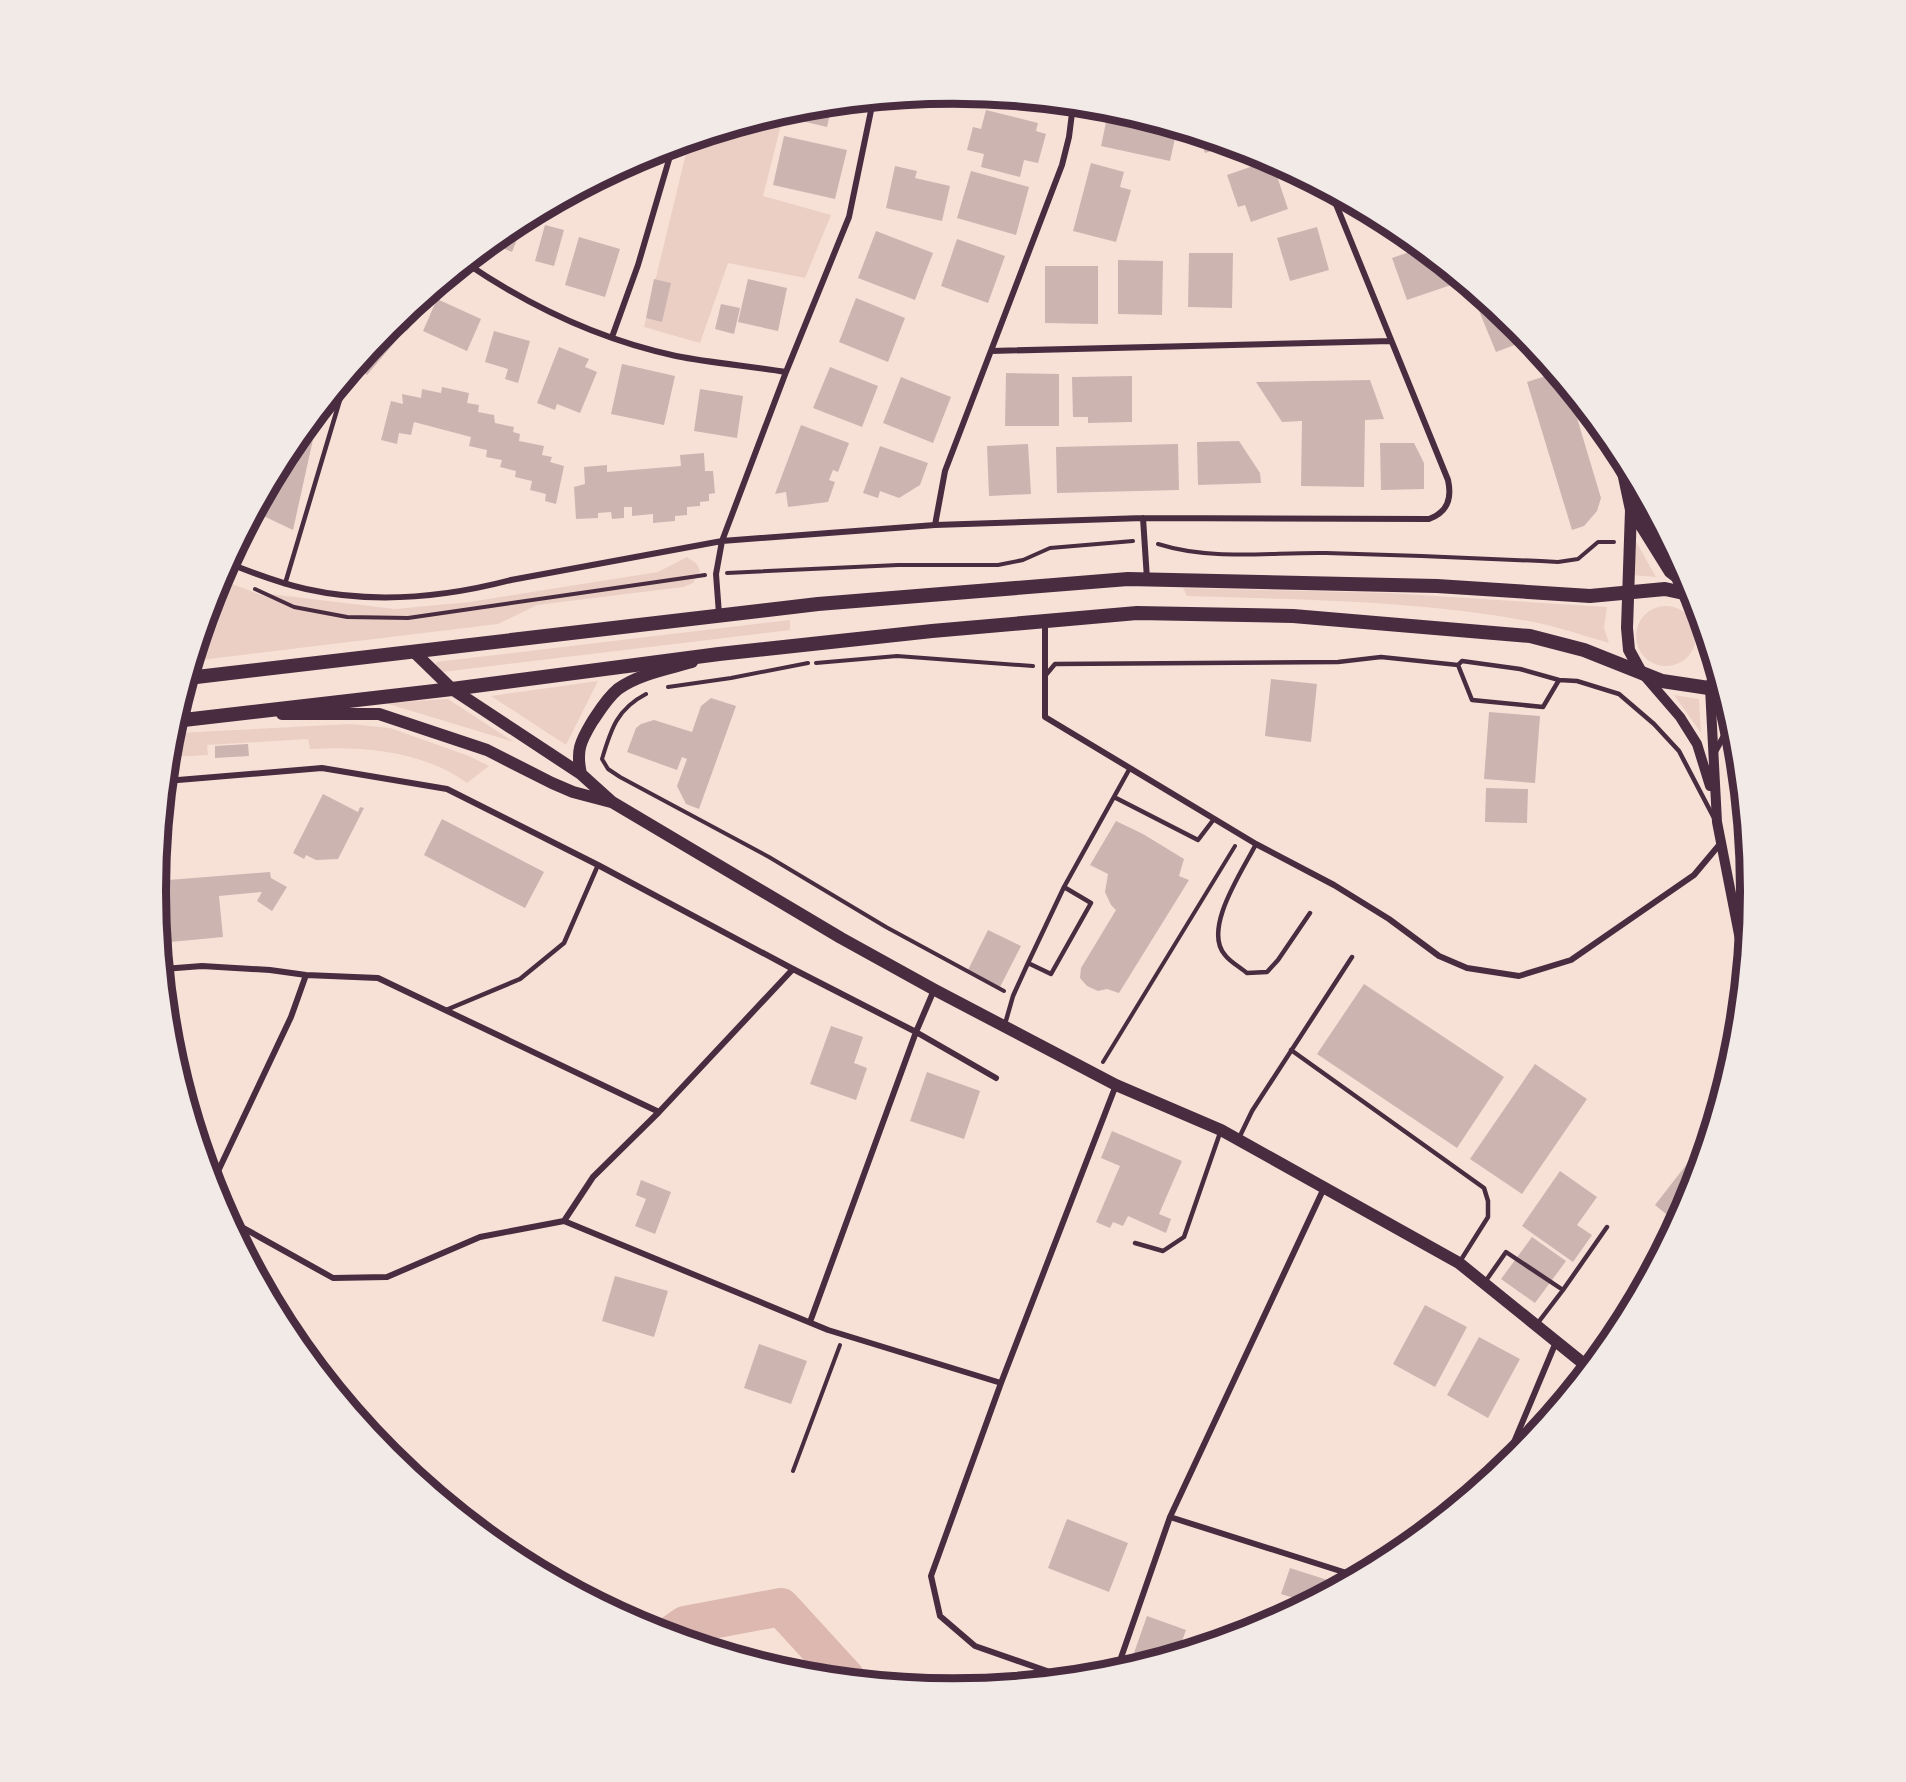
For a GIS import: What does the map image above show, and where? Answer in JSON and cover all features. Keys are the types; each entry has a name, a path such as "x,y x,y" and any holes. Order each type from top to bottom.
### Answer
{"highway":[{"path":"195,677 719,615 903,596 1147,579 1437,586 1590,596 1665,589 1682,593"},
{"path":"185,720 452,689 719,654 932,631 1137,613 1293,615 1530,636 1584,651 1662,681 1714,689"}],"main road":[{"path":"1624,479 1631,510 1627,628 1629,650 1641,672"},
{"path":"1631,510 1674,575"},
{"path":"414,652 452,689 581,774 612,802 841,938 935,990 1095,1075 1221,1130 1459,1263 1583,1363"},
{"path":"581,774 577,756 585,733 604,703 619,689 646,676 719,654"},
{"path":"242,714 380,714 487,750 573,792 612,802"}],"street":[{"path":"719,615 716,574 722,541 786,372 849,217 872,108"},
{"path":"935,525 945,471 1062,165 1072,113"},
{"path":"612,337 638,265 670,156"},
{"path":"236,566 285,584 320,592 411,597 444,594 722,541 935,525 1143,518 1429,519 1443,512 1449,501 1448,480 1335,203"},
{"path":"473,267 518,295 574,323 612,337 676,356 786,372"},
{"path":"991,351 1390,341"},
{"path":"1143,518 1147,579"},
{"path":"1046,621 1045,717 1256,844 1334,885 1389,919 1439,956 1467,968 1519,976 1571,960 1694,875 1720,844"},
{"path":"1641,672 1680,717 1697,744 1715,804"},
{"path":"1716,695 1715,804 1720,844 1739,937"},
{"path":"1714,754 1725,735"},
{"path":"174,779 322,768 447,789 598,865 916,1032 996,1078"},
{"path":"170,968 202,966 270,970 306,975 378,978 659,1112"},
{"path":"564,1221 593,1177 659,1112 793,969"},
{"path":"218,1172 291,1017 306,975"},
{"path":"810,1322 916,1032 935,990"},
{"path":"1051,1672 975,1646 940,1616 932,1576 1002,1383 1116,1085"},
{"path":"1120,1660 1170,1517 1325,1187"},
{"path":"241,1227 333,1278 387,1277 480,1237 564,1221 844,1335 1002,1383"},
{"path":"1513,1445 1556,1342"},
{"path":"1170,1517 1347,1573"}],"lane":[{"path":"285,584 341,396"},
{"path":"1045,676 1055,664 1338,662 1381,657 1458,665 1462,661 1520,669 1559,680 1577,681 1618,694 1654,724 1679,751 1717,822"},
{"path":"1458,665 1472,700 1543,707 1559,680"},
{"path":"1004,1027 1013,996 1064,887 1130,768"},
{"path":"1114,796 1198,840 1214,819"},
{"path":"1256,844 1222,909 1217,937 1224,955 1247,973 1267,972 1278,960 1310,913"},
{"path":"446,1010 520,979 564,943 598,865"},
{"path":"1028,963 1051,974 1091,903 1064,887"},
{"path":"1238,1140 1252,1110 1352,957"},
{"path":"1291,1050 1484,1188 1488,1201 1488,1217 1459,1263"},
{"path":"1135,1243 1163,1251 1184,1236 1221,1130"},
{"path":"1537,1324 1607,1227"},
{"path":"1485,1282 1506,1252 1563,1290"}],"path":[{"path":"247,586 294,607 347,617 408,618 716,574 898,565 998,565 1023,560 1050,548 1144,540 1183,552 1323,553 1558,561 1578,559 1598,542 1630,541"},
{"path":"667,687 809,663 897,656 1045,667"},
{"path":"656,691 644,695 624,708 610,731 602,759 608,769 769,857 886,927 1013,996"},
{"path":"1095,1075 1241,835"},
{"path":"793,1471 844,1335"}],"shaded area":[{"path":"782,123 763,196 831,215 805,278 728,263 700,343 644,327 687,150 749,130"},
{"path":"1629,529 1656,577 1631,575"},
{"path":"687,557 697,564 700,571 693,583 683,587 537,605 498,624 200,660 228,583 280,602 262,593 395,609 469,602 658,572"},
{"path":"1183,588 1389,593 1607,607 1604,628 1609,643 1538,623 1494,615 1363,602 1187,596"},
{"path":"1666,606 1683,611 1691,619 1696,636 1691,653 1683,661 1666,666 1649,661 1641,653 1636,636 1641,619 1649,611"},
{"path":"790,620 790,630 442,672 436,668 436,662"},
{"path":"598,681 566,745 491,696"},
{"path":"1674,695 1699,699 1701,733"},
{"path":"448,699 514,742 385,703"},
{"path":"350,724 390,728 469,756 489,766 467,783 450,772 412,757 371,750 310,749 308,739 207,745 208,755 178,757 182,733"}],"building":[{"path":"986,110 1038,123 1036,131 1046,134 1038,163 1024,160 1020,177 981,167 984,154 967,150 973,127 981,129"},
{"path":"830,114 827,127 796,120"},
{"path":"1107,119 1176,136 1170,161 1101,146"},
{"path":"784,136 847,150 835,199 773,185"},
{"path":"1202,144 1217,149 1205,153"},
{"path":"1252,162 1276,173 1288,209 1251,222 1245,205 1238,207 1227,175 1253,166"},
{"path":"1091,163 1124,172 1120,187 1131,190 1116,242 1073,231"},
{"path":"895,166 917,171 915,178 950,186 942,221 886,208"},
{"path":"971,171 1029,187 1016,235 957,218"},
{"path":"545,225 564,230 554,266 535,261"},
{"path":"1317,227 1329,270 1290,281 1277,238"},
{"path":"876,231 933,253 915,300 858,278"},
{"path":"519,233 512,252 500,247"},
{"path":"579,237 620,249 605,297 565,285"},
{"path":"957,239 1005,256 988,303 941,286"},
{"path":"1412,251 1449,280 1451,285 1407,300 1392,258"},
{"path":"1189,253 1233,253 1232,308 1188,307"},
{"path":"1118,260 1163,261 1162,315 1118,314"},
{"path":"1045,266 1098,266 1098,324 1045,323"},
{"path":"654,279 671,283 662,322 646,318"},
{"path":"748,279 787,288 778,331 738,322"},
{"path":"856,298 905,318 888,362 839,342"},
{"path":"437,299 481,319 467,351 423,331"},
{"path":"1476,302 1519,343 1496,352"},
{"path":"721,304 740,308 734,334 715,329"},
{"path":"418,314 419,315 407,331 403,328"},
{"path":"494,331 530,341 518,383 505,379 508,369 485,362"},
{"path":"396,334 399,337 367,375 362,371"},
{"path":"559,347 589,359 585,367 597,372 580,413 557,404 555,410 537,403"},
{"path":"622,364 675,376 664,425 611,414"},
{"path":"830,367 878,386 862,427 813,408"},
{"path":"1006,373 1059,374 1059,426 1005,426"},
{"path":"1548,375 1574,407 1601,498 1597,511 1584,526 1572,530 1527,382"},
{"path":"1132,376 1132,422 1088,423 1088,417 1073,417 1072,377"},
{"path":"901,377 951,397 933,443 883,423"},
{"path":"1370,380 1384,419 1365,420 1364,487 1301,486 1302,421 1282,422 1256,382"},
{"path":"442,387 469,393 467,403 479,405 478,412 494,415 495,423 514,427 513,432 520,434 519,441 544,446 542,455 552,457 550,462 564,466 556,504 545,501 546,494 530,490 532,481 515,477 516,471 500,467 502,460 486,457 487,450 469,446 471,437 414,422 411,435 399,433 397,444 381,440 391,401 403,404 402,394 421,398 422,389 441,393"},
{"path":"700,389 743,396 737,438 694,431"},
{"path":"801,425 849,443 838,472 833,470 829,480 835,482 828,502 788,507 786,492 775,494"},
{"path":"312,434 314,435 293,530 262,515"},
{"path":"1239,441 1260,473 1261,483 1198,485 1197,442"},
{"path":"1380,443 1414,443 1424,463 1424,489 1381,490"},
{"path":"1028,444 1031,494 989,496 987,446"},
{"path":"1178,444 1179,490 1057,493 1056,447"},
{"path":"880,446 928,463 920,485 899,498 880,491 878,498 863,493"},
{"path":"704,453 705,471 713,471 715,493 709,494 709,501 700,502 700,506 687,507 687,515 675,516 675,521 653,523 653,514 632,516 632,507 624,507 624,518 612,519 611,512 598,513 598,518 576,519 574,487 585,484 584,467 607,465 607,472 681,466 680,455"},
{"path":"1271,679 1317,684 1311,742 1265,736"},
{"path":"711,698 736,706 699,809 686,804 677,786 687,759 682,757 677,770 627,752 636,728 654,720 692,732 701,706"},
{"path":"1489,712 1540,716 1535,783 1484,779"},
{"path":"248,744 249,756 215,758 215,746"},
{"path":"1486,788 1528,789 1527,823 1485,822"},
{"path":"323,794 358,812 360,807 364,808 338,859 316,860 306,855 304,859 293,853"},
{"path":"442,819 544,872 525,908 424,855"},
{"path":"1116,821 1143,834 1184,859 1179,876 1189,880 1119,993 1107,989 1098,991 1087,986 1080,978 1081,968 1116,910 1105,892 1108,874 1090,865"},
{"path":"270,872 271,878 287,887 272,911 257,901 262,892 219,896 223,937 167,942 166,880"},
{"path":"988,930 1021,946 1000,987 968,970"},
{"path":"1364,984 1504,1077 1457,1148 1317,1054"},
{"path":"831,1026 863,1037 854,1063 867,1068 856,1100 810,1084"},
{"path":"1535,1064 1587,1099 1522,1194 1470,1159"},
{"path":"927,1072 980,1091 964,1139 910,1121"},
{"path":"1112,1131 1182,1161 1159,1214 1171,1219 1166,1233 1128,1216 1123,1226 1113,1222 1110,1228 1096,1222 1120,1166 1101,1158"},
{"path":"1690,1160 1692,1162 1669,1217 1655,1205"},
{"path":"1560,1171 1597,1197 1577,1225 1592,1235 1573,1262 1522,1226"},
{"path":"641,1180 671,1192 655,1234 635,1226 646,1199 636,1195"},
{"path":"1532,1237 1566,1261 1535,1303 1501,1279"},
{"path":"615,1276 668,1291 654,1337 602,1321"},
{"path":"1425,1305 1467,1327 1435,1387 1393,1364"},
{"path":"1479,1337 1520,1359 1488,1418 1447,1395"},
{"path":"759,1344 807,1361 791,1404 744,1388"},
{"path":"1067,1519 1128,1543 1109,1592 1048,1568"},
{"path":"1290,1568 1331,1581 1297,1599 1281,1594"},
{"path":"1147,1616 1186,1630 1181,1645 1132,1657"}],"waterway":[{"path":"679,1629 685,1625 781,1607 839,1670"}]}
